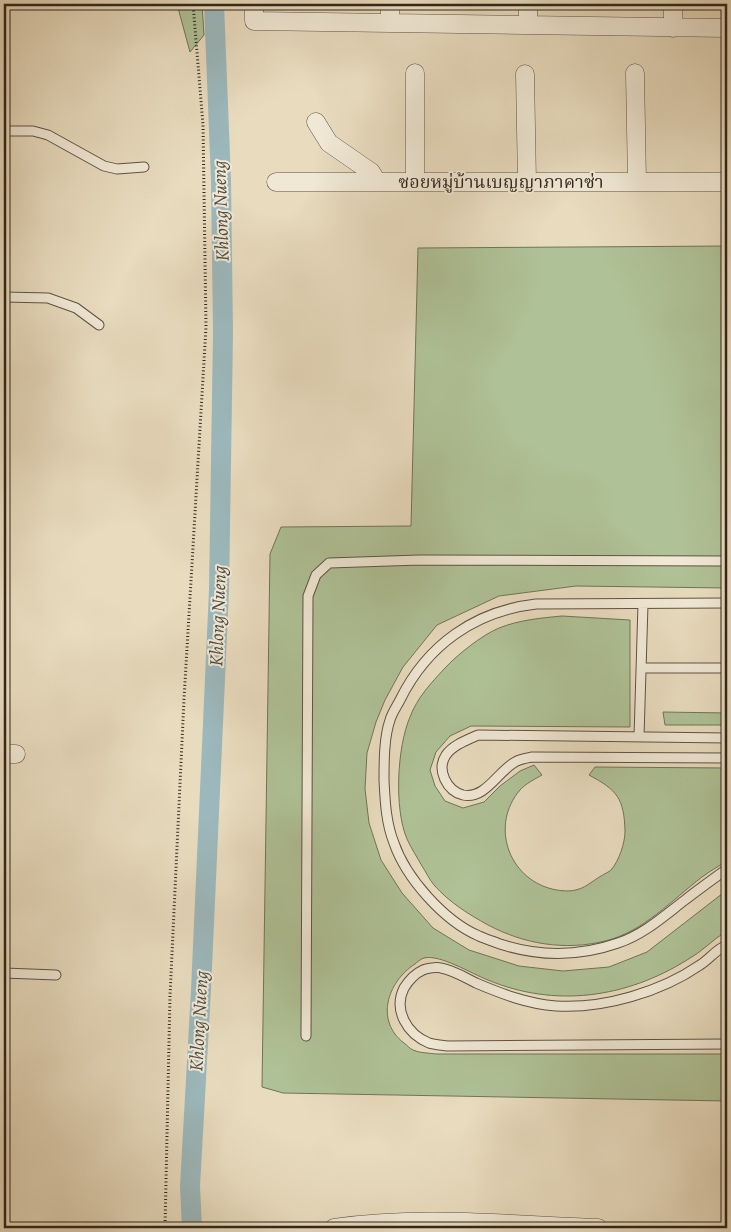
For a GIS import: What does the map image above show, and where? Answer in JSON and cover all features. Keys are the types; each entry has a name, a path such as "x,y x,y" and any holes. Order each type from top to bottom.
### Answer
{"street":[{"path":"254,4 254,21 727,28"},
{"path":"390,4 390,23"},
{"path":"528,4 528,25"},
{"path":"673,4 673,28"},
{"path":"414,182 415,73"},
{"path":"635,73 637,182"},
{"path":"524,74 527,182"},
{"path":"316,122 329,144 371,172 377,182"},
{"name":"ซอยหมู่บ้านเบญญาภาคาซ่า","path":"276,182 727,182"},
{"path":"334,1228 403,1222 598,1228"}],"lane":[{"path":"4,131 33,130 48,135 104,166 127,169 144,167"},
{"path":"4,297 48,298 76,308 99,325"},
{"path":"306,1036 308,596 316,575 329,563 420,560 727,561"},
{"path":"727,604 536,604 515,606 484,616 450,636 430,655 408,684 390,720 384,762 386,809 394,844 415,882 443,913 477,936 513,948 548,954 584,952 620,943 650,927 727,869"},
{"path":"639,737 643,604"},
{"path":"641,668 727,668"},
{"path":"727,738 478,735 458,744 445,756 442,770 446,784 454,791 466,796 481,792 516,761 532,757 727,758"},
{"path":"727,945 717,949 700,965 667,983 619,1001 585,1006 555,1006 523,1001 494,991 441,968 424,969 410,979 401,995 399,1008 404,1022 417,1036 430,1043 448,1046 727,1044"},
{"path":"4,973 56,975"}],"path":[{"path":"165,1228 170,996 184,699 206,327 203,125 193,4"}],"green space":[{"path":"177,4 202,4 204,35 190,52"},
{"path":"727,246 727,588 576,586 499,596 437,625 403,667 385,700 367,753 365,789 369,823 381,860 402,893 433,928 469,950 519,966 563,971 609,967 647,952 727,890 727,931 692,957 664,973 640,983 615,990 590,995 564,996 539,994 513,989 438,959 423,958 397,981 388,1002 387,1013 390,1024 395,1034 410,1048 418,1052 436,1054 727,1054 727,1101 283,1093 262,1087 270,554 281,527 411,526 418,248"},
{"path":"562,616 630,620 630,727 471,726 450,736 436,752 430,770 435,786 445,801 463,808 484,802 500,786 520,771 534,765 542,775 520,790 511,804 506,819 505,834 508,848 524,874 537,883 552,889 573,891 584,887 611,870 614,866 624,841 623,810 617,796 606,785 589,775 595,767 727,768 727,861 702,877 656,914 632,930 619,937 605,941 575,945 545,944 502,932 481,921 446,897 434,885 407,839 400,812 399,795 402,744 410,717 416,703 440,674 456,657 470,646 499,628 522,621"},
{"path":"663,712 727,713 727,725 665,725"}],"waterway":[{"name":"Khlong Nueng","path":"192,1228 190,1186 219,590 223,333 221,181 214,4"}]}
